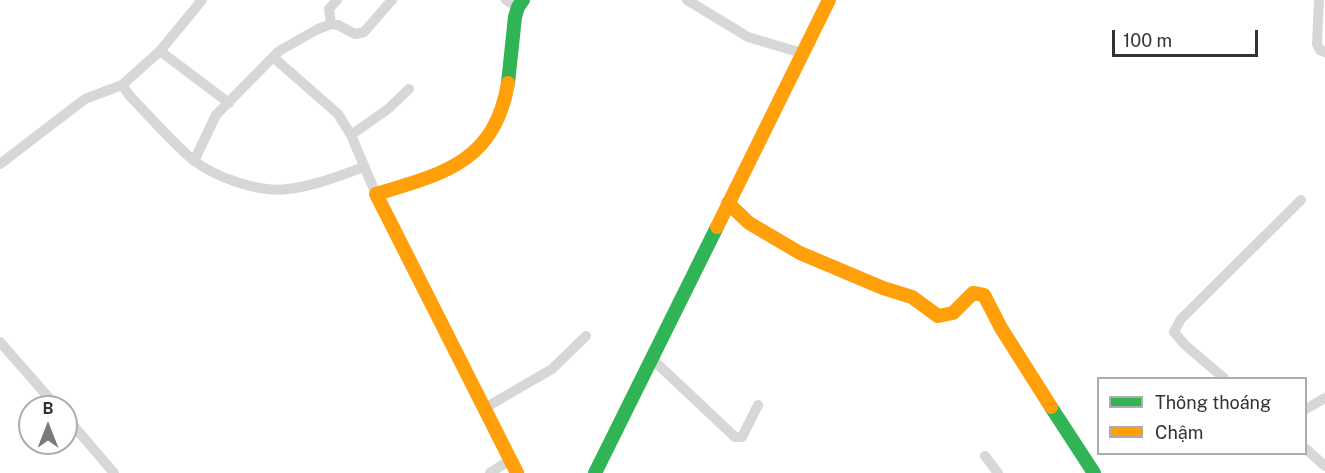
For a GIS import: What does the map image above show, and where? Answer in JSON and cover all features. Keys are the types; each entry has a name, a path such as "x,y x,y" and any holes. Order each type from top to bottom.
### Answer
{"street":[{"path":"0,164 86,99 122,85 160,51 202,0"},
{"path":"331,24 329,9 338,0"},
{"path":"194,160 216,115 279,51 331,24 355,34 361,34 369,28 392,0"},
{"path":"687,0 748,37 802,52"},
{"path":"595,473 829,0"},
{"path":"1319,0 1317,44 1320,50 1325,52"},
{"path":"376,194 438,176 456,167 468,158 492,131 503,108 509,85 516,2"},
{"path":"160,51 228,103"},
{"path":"273,57 327,102 338,114 351,135 376,194 513,467 490,473"},
{"path":"122,85 146,113 194,160 236,183 285,189 325,181 364,167"},
{"path":"351,135 388,109 409,89"},
{"path":"1223,377 1185,345 1174,332 1176,326 1180,319 1301,200"},
{"path":"728,202 749,223 800,253 884,288 912,297 938,316 952,313 973,293 984,295 1001,328 1094,473"},
{"path":"483,409 552,369 586,336"},
{"path":"0,342 46,395"},
{"path":"651,358 735,437 742,437 746,433 758,405"},
{"path":"1307,408 1325,398"},
{"path":"78,431 114,473"},
{"path":"1307,451 1325,466"},
{"path":"985,456 998,473"}],"traffic: fast":[{"path":"508,83 515,17 523,0"},
{"path":"595,473 717,227"},
{"path":"1051,407 1094,473"}],"traffic: slow":[{"path":"717,227 829,0"},
{"path":"508,83 501,110 491,131 478,148 462,161 444,171 376,194 517,473"},
{"path":"728,203 749,223 800,253 883,288 912,297 938,316 953,313 973,293 984,295 1001,328 1051,407"}]}
